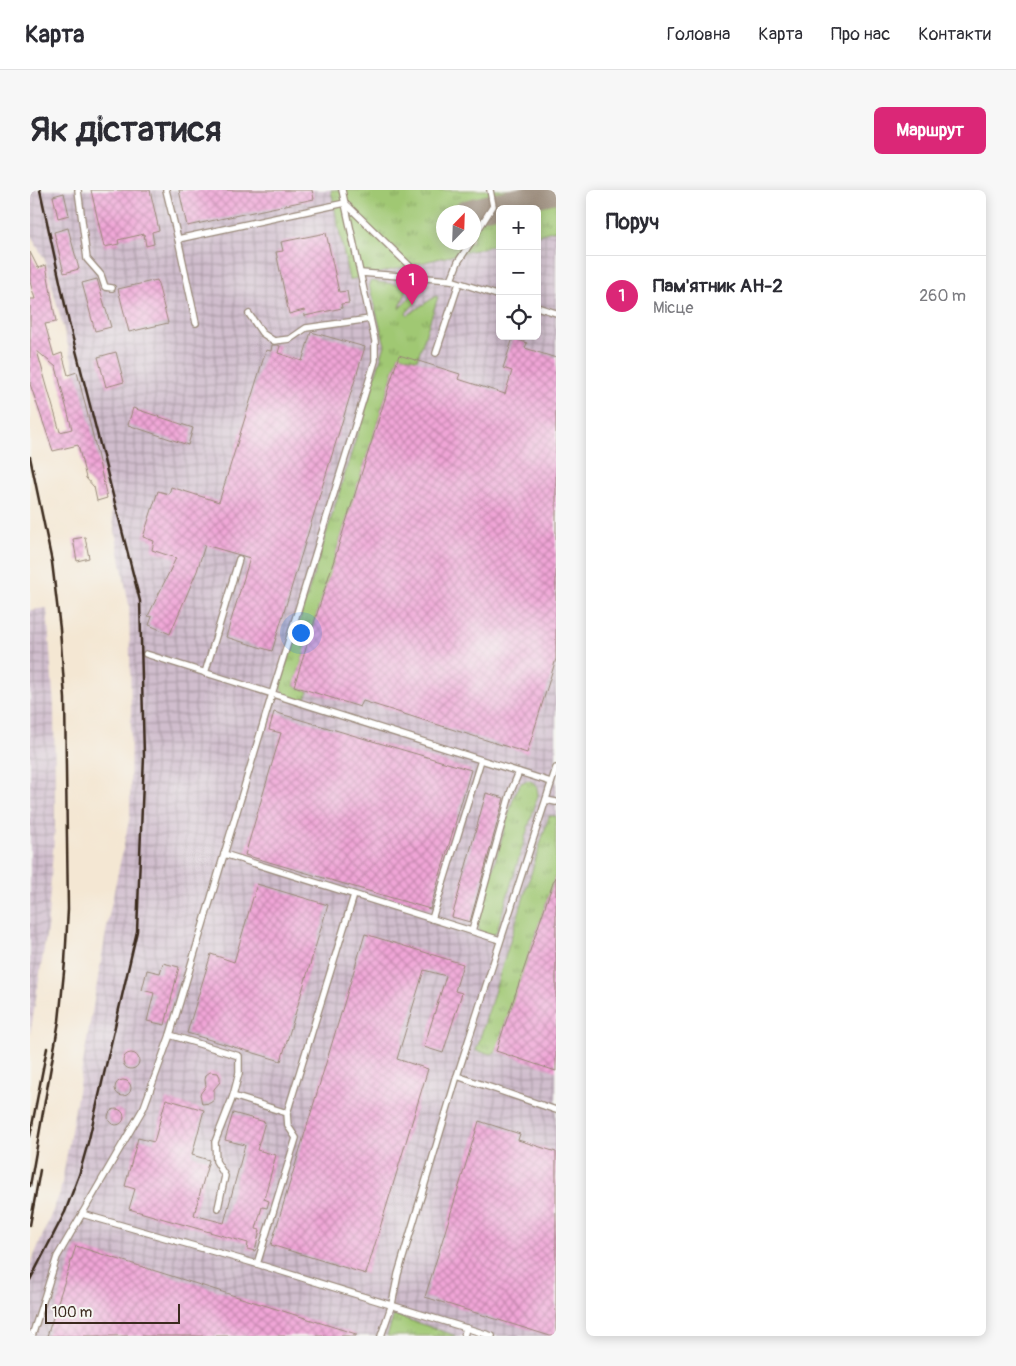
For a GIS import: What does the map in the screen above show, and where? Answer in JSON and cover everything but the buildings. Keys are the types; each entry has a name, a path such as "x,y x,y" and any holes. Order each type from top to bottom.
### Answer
{"lane":[{"path":"78,190 87,259 101,275 105,287 112,288"},
{"path":"166,190 196,323"},
{"path":"32,1336 57,1257 144,1107 170,1035 272,694 375,361 375,341 342,190"},
{"path":"481,226 493,206 490,190"},
{"path":"178,240 345,203"},
{"path":"345,203 422,278"},
{"path":"451,280 465,250"},
{"path":"361,273 451,280 497,295"},
{"path":"436,353 458,283"},
{"path":"541,309 556,313"},
{"path":"249,314 262,333 274,341 290,339 306,328 370,319"},
{"path":"205,673 239,559"},
{"path":"146,654 551,782"},
{"path":"432,919 481,760"},
{"path":"381,1336 458,1076 556,768"},
{"path":"472,931 511,791 519,772"},
{"path":"546,800 556,802"},
{"path":"224,854 500,940"},
{"path":"257,1264 296,1138 288,1126 287,1113 354,895"},
{"path":"170,1035 239,1056 239,1073 233,1096 215,1142 216,1161 224,1176 218,1208"},
{"path":"458,1076 556,1110"},
{"path":"233,1096 287,1113"},
{"path":"82,1214 392,1304 492,1336"},
{"path":"464,1336 466,1328"}],"shaded area":[{"path":"30,190 556,190 556,1336 30,1336 30,1294 32,1289 30,1288 30,1266 60,1193 110,910 130,816 131,710 129,605 109,499 45,260 30,234"},
{"path":"47,608 54,708 55,825 47,930 30,1035 30,610"}],"green space":[{"path":"331,190 556,190 556,230 541,234 541,205 496,205 496,245 481,249 481,205 436,205 436,250 475,250 349,280"},
{"path":"370,281 402,285 407,288 399,309 412,295 417,301 406,313 408,315 436,296 438,297 417,360 399,355 294,686 308,691 305,702 285,694 279,686 385,345 369,285"},
{"path":"528,780 536,785 538,795 497,930 494,935 486,935 479,930 478,921 514,796 521,783"},
{"path":"549,816 556,816 556,874 496,1051 492,1054 476,1051"},
{"path":"394,1315 454,1335 455,1336 387,1336"}],"taxiway":[{"path":"481,208 556,191"}],"railway":[{"path":"30,1280 65,1212 79,1175 137,931 144,756 140,601 69,323 40,190"},
{"path":"30,457 52,562 60,629 65,699 68,909 59,1021 30,1186"},
{"path":"30,1136 47,1048"},
{"path":"30,1225 40,1170"}],"place":[{"name":"Пам'ятник АН-2","path":"412,305"}]}
